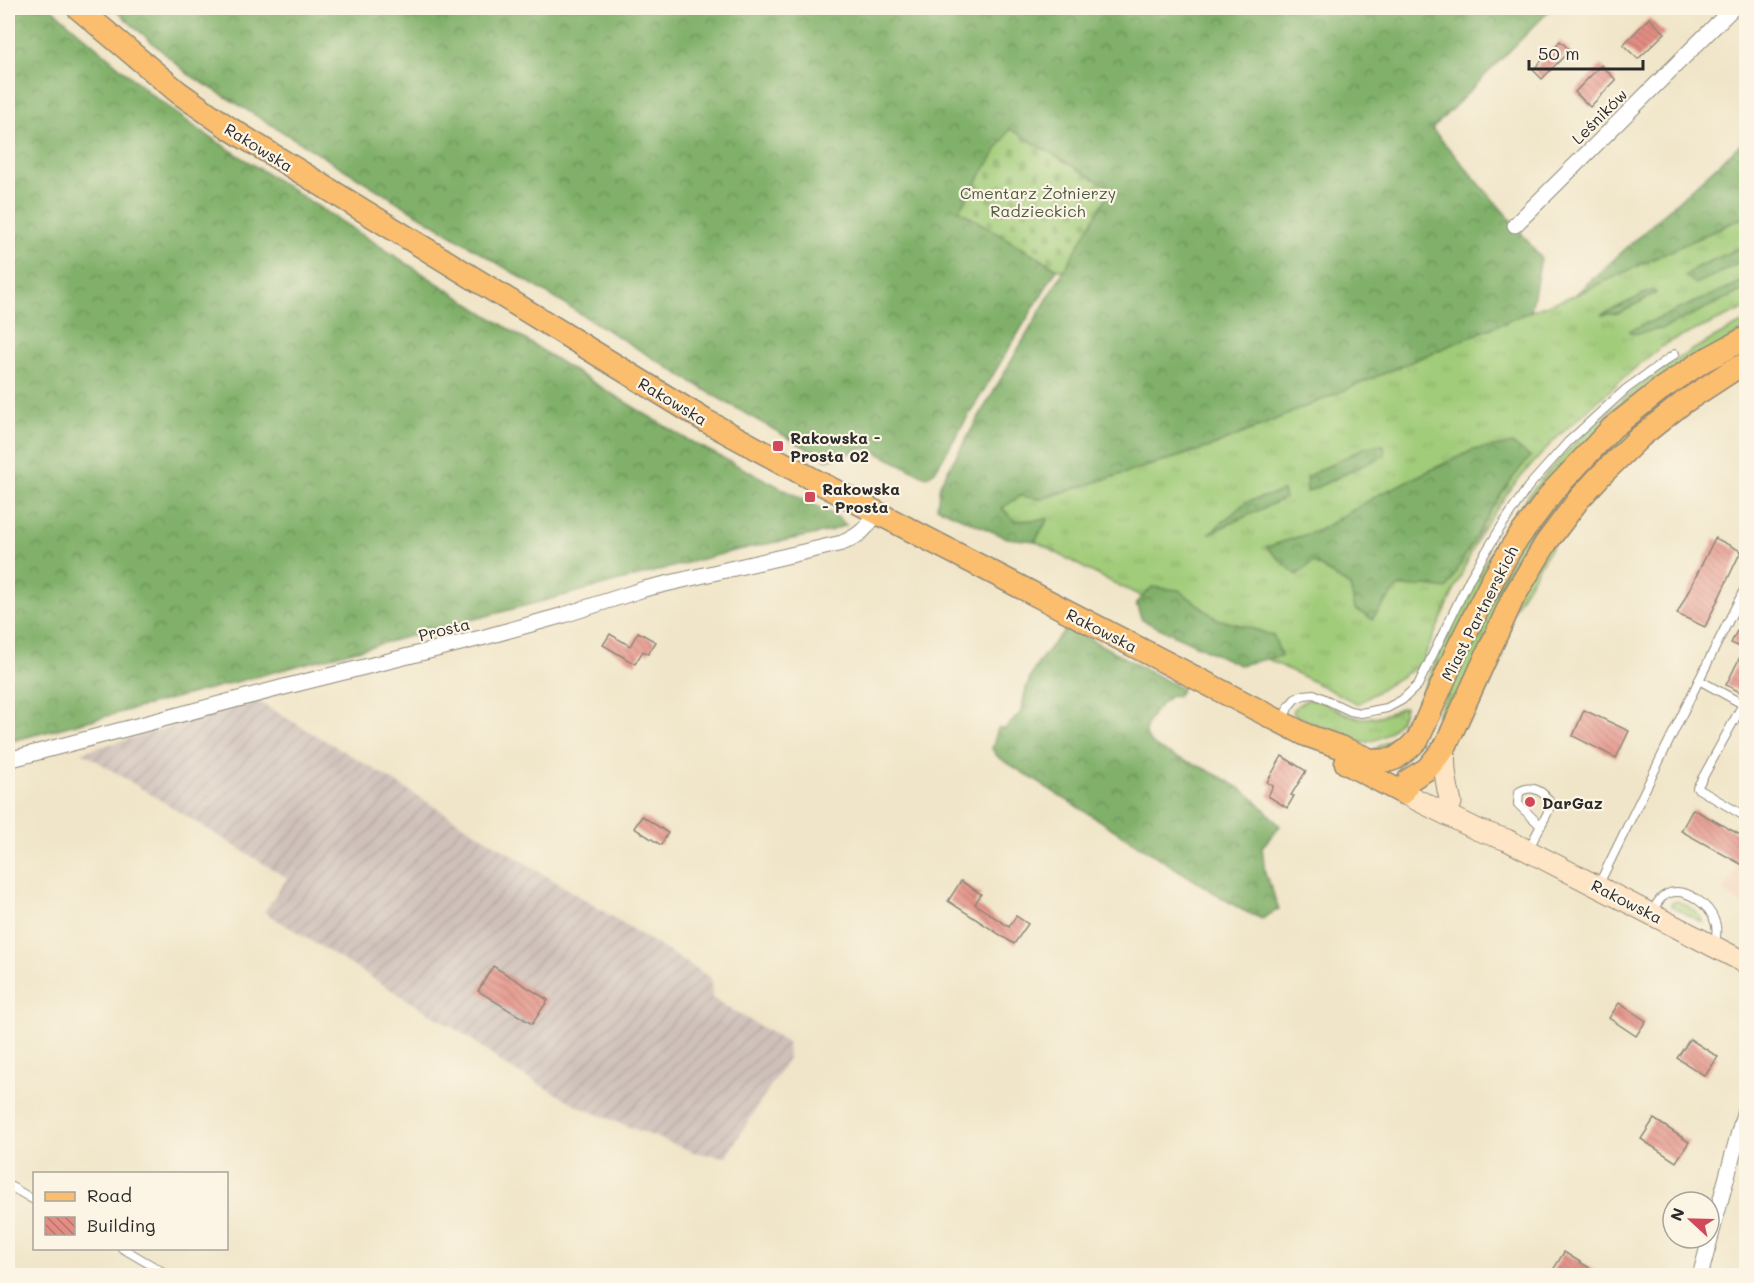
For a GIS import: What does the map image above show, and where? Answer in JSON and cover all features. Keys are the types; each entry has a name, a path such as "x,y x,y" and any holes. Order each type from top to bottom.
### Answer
{"main road":[{"name":"Rakowska","path":"78,8 178,92 229,128 706,421 816,481 1306,735 1373,761 1406,787 1478,830 1528,850 1746,963"},
{"name":"Miast Partnerskich","path":"1406,787 1418,739 1468,629 1513,545 1554,490 1612,428 1704,361 1746,338"},
{"name":"Miast Partnerskich","path":"1406,787 1427,769 1445,747 1513,598 1546,543 1579,500 1640,437 1684,402 1746,364"},
{"name":"Rakowska","path":"1306,735 1340,760 1450,803 1487,824 1507,840"},
{"name":"Miast Partnerskich","path":"1373,761 1396,758 1418,739"},
{"name":"Miast Partnerskich","path":"1445,747 1444,774 1450,803"}],"street":[{"name":"Leśników","path":"1515,225 1733,8"},
{"name":"Prosta","path":"8,760 485,637 644,589 842,543 865,530 876,512"},
{"path":"1700,1275 1746,1106"}],"lane":[{"path":"1281,722 1289,706 1304,695 1314,694 1350,711 1361,713 1387,708 1402,700 1418,685 1470,578 1501,526 1528,487 1568,442 1626,389 1676,354"},
{"path":"1597,886 1746,586"},
{"path":"1699,680 1744,705 1697,788 1746,817"},
{"path":"1528,850 1541,826 1551,804 1542,792 1533,788 1525,788 1519,792 1518,804 1541,826"},
{"path":"1651,914 1657,903 1667,894 1676,892 1695,899 1705,906 1714,918 1715,947"},
{"path":"8,1185 33,1199"},
{"path":"126,1250 170,1275"}],"shaded area":[{"path":"259,702 374,769 711,978 712,998 787,1042 788,1058 726,1157 696,1153 584,1109 504,1065 470,1038 264,912 287,878 82,752"},
{"path":"1746,850 1746,907 1723,892"}],"green space":[{"path":"8,8 51,8 152,95 199,130 571,369 686,439 836,516 846,525 827,532 733,551 8,742"},
{"path":"113,8 1552,8 1432,129 1541,258 1531,311 1213,446 1041,499 1020,496 1002,508 1015,521 1048,519 1035,541 1007,538 937,507 940,484 1111,189 1010,129 959,210 1057,269 935,471 926,477 870,449 862,449 827,460 715,396 188,74"},
{"name":"Cmentarz Żołnierzy Radzieckich","path":"1010,129 1111,189 1063,272 959,210"},
{"path":"1746,139 1746,216 1575,295"},
{"path":"1746,216 1746,308 1667,343 1643,361 1554,440 1511,488 1479,535 1421,664 1358,704 1086,569 1035,541 1047,520 1015,521 1002,508 1020,496 1041,499 1213,446 1531,311 1575,295"},
{"path":"1746,245 1746,260 1696,284 1685,276 1695,268"},
{"path":"1746,280 1746,289 1662,329 1633,334 1629,331"},
{"path":"1653,290 1656,293 1620,313 1601,315"},
{"path":"1746,321 1746,328 1590,437 1422,708 1419,707 1418,702 1470,590 1501,536 1536,486 1586,432 1641,384 1679,358"},
{"path":"1746,347 1746,355 1603,461 1447,719 1437,715 1494,595 1543,518 1597,455 1670,394"},
{"path":"1513,444 1530,457 1495,504 1447,589 1426,586 1398,587 1372,619 1355,609 1350,586 1313,562 1297,575 1266,547 1320,530 1378,495 1473,450"},
{"path":"1384,445 1385,455 1307,492 1306,477 1368,446"},
{"path":"1283,491 1285,498 1210,533 1246,502"},
{"path":"1152,587 1179,590 1217,619 1274,636 1281,656 1239,665 1142,620 1136,604"},
{"path":"1068,627 1182,689 1177,696 1171,695 1153,714 1147,726 1147,737 1164,752 1203,768 1247,793 1280,826 1262,847 1265,873 1279,909 1262,919 1242,910 998,757 992,749 998,728 1005,729 1022,711 1027,686 1037,665"},
{"path":"1308,699 1363,718 1405,707 1399,721 1390,732 1370,742 1362,743 1294,715 1293,711 1298,705"},
{"path":"1417,718 1409,733 1400,743 1388,749 1371,751 1393,738 1410,719"},
{"path":"1677,901 1696,911 1703,923 1671,906"}],"building":[{"path":"1649,18 1665,33 1638,59 1623,45"},
{"path":"1560,41 1570,50 1542,79 1533,70"},
{"path":"1601,65 1616,80 1590,107 1575,92"},
{"path":"1715,538 1741,551 1705,627 1677,614"},
{"path":"1737,631 1746,635 1746,695 1726,685 1744,649 1731,643"},
{"path":"638,632 656,642 648,654 643,651 635,664 603,645 610,634 630,646"},
{"path":"1584,710 1629,731 1616,758 1573,736"},
{"path":"1282,756 1306,771 1291,795 1294,796 1287,808 1268,796 1273,786 1267,782"},
{"path":"1693,809 1746,838 1746,867 1681,831"},
{"path":"642,816 668,833 661,845 634,828"},
{"path":"961,881 981,894 975,904 1009,927 1016,916 1028,924 1014,944 948,901"},
{"path":"493,966 548,1000 532,1024 478,991"},
{"path":"1619,1003 1646,1021 1636,1036 1609,1018"},
{"path":"1690,1039 1718,1057 1705,1076 1677,1058"},
{"path":"1654,1119 1689,1142 1676,1162 1641,1139"},
{"path":"1564,1252 1601,1275 1550,1275"}],"place":[{"name":"Rakowska - Prosta 02","path":"778,446"},
{"name":"Rakowska - Prosta","path":"810,497"},
{"name":"DarGaz","path":"1530,802"}]}
